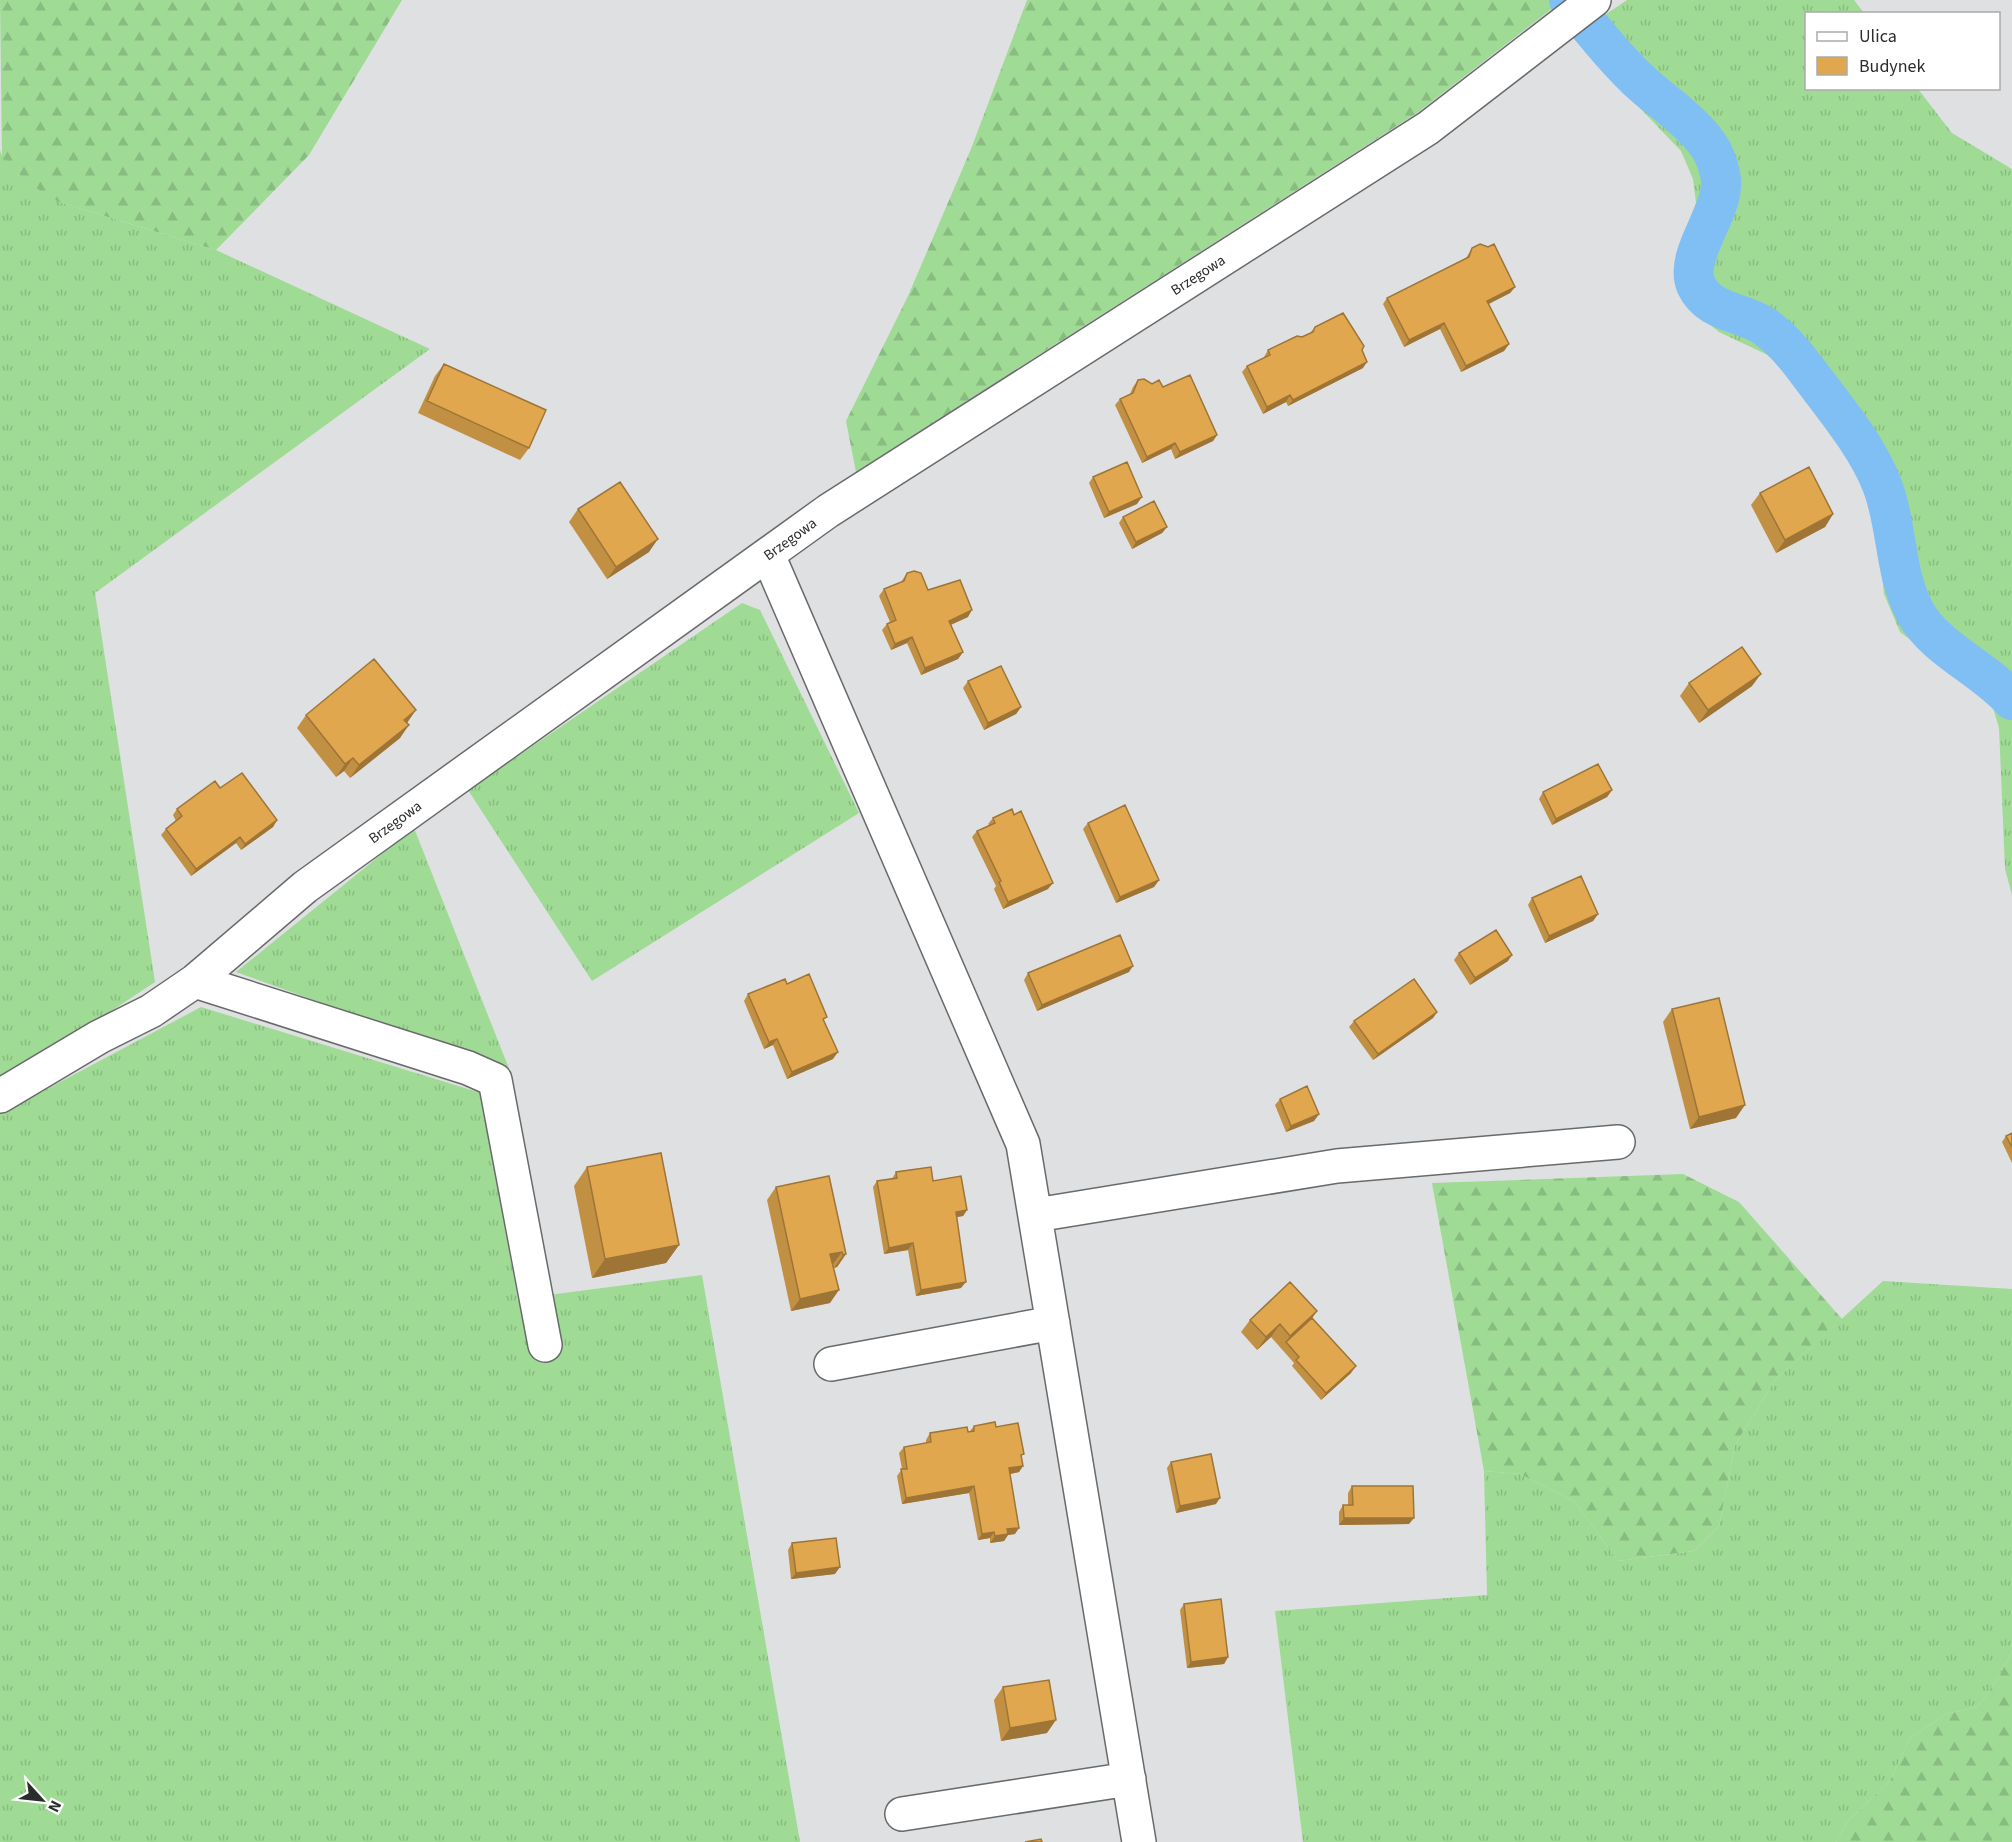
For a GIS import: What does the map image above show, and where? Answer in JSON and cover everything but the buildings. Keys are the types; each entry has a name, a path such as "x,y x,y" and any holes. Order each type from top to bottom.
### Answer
{"street":[{"name":"Brzegowa","path":"0,1096 99,1037 151,1011 195,981 305,887 828,511 1428,128 1594,0"},
{"path":"768,555 1023,1144 1139,1842"},
{"path":"195,981 468,1068 495,1080 545,1345"},
{"path":"1036,1215 1337,1166 1618,1142"},
{"path":"831,1364 1053,1323"},
{"path":"902,1814 1129,1779"}],"green space":[{"path":"0,0 402,0 309,155 216,250 59,202 28,183 2,156"},
{"path":"1027,0 1563,0 1417,113 856,472 846,421 908,296 971,149"},
{"path":"1627,0 1854,0 1863,12 1805,12 1805,90 1919,90 1952,133 2012,169 2012,895 2005,869 1999,728 1991,701 1900,632 1884,594 1876,517 1858,466 1813,403 1772,357 1719,332 1692,310 1679,286 1677,258 1696,203 1693,179 1681,151 1572,37"},
{"path":"0,150 2,156 59,202 216,250 430,349 95,593 155,982 0,1085"},
{"path":"742,603 760,610 859,813 592,981 468,790"},
{"path":"414,828 510,1071 236,972"},
{"path":"201,1007 481,1093 518,1301 702,1275 800,1842 0,1842 0,1114"},
{"path":"1683,1174 1739,1202 1842,1319 1775,1380 1735,1445 1719,1526 1694,1551 1618,1561 1575,1502 1520,1474 1484,1471 1432,1183"},
{"path":"1883,1281 2012,1289 2012,1651 2000,1675 1978,1707 1946,1714 1910,1738 1890,1781 1846,1823 1836,1842 1303,1842 1275,1611 1487,1595 1484,1471 1520,1474 1575,1502 1618,1561 1694,1551 1719,1526 1735,1445 1775,1380"},
{"path":"2012,1651 2012,1842 1836,1842 1846,1823 1890,1781 1910,1738 1946,1714 1978,1707 2000,1675"}],"waterway":[{"path":"1569,0 1619,60 1696,131 1714,155 1719,168 1721,186 1715,210 1698,249 1694,274 1696,285 1702,294 1717,306 1764,326 1786,345 1805,368 1847,424 1867,455 1882,485 1891,517 1903,581 1915,612 1934,637 1988,678 2012,700"}]}
